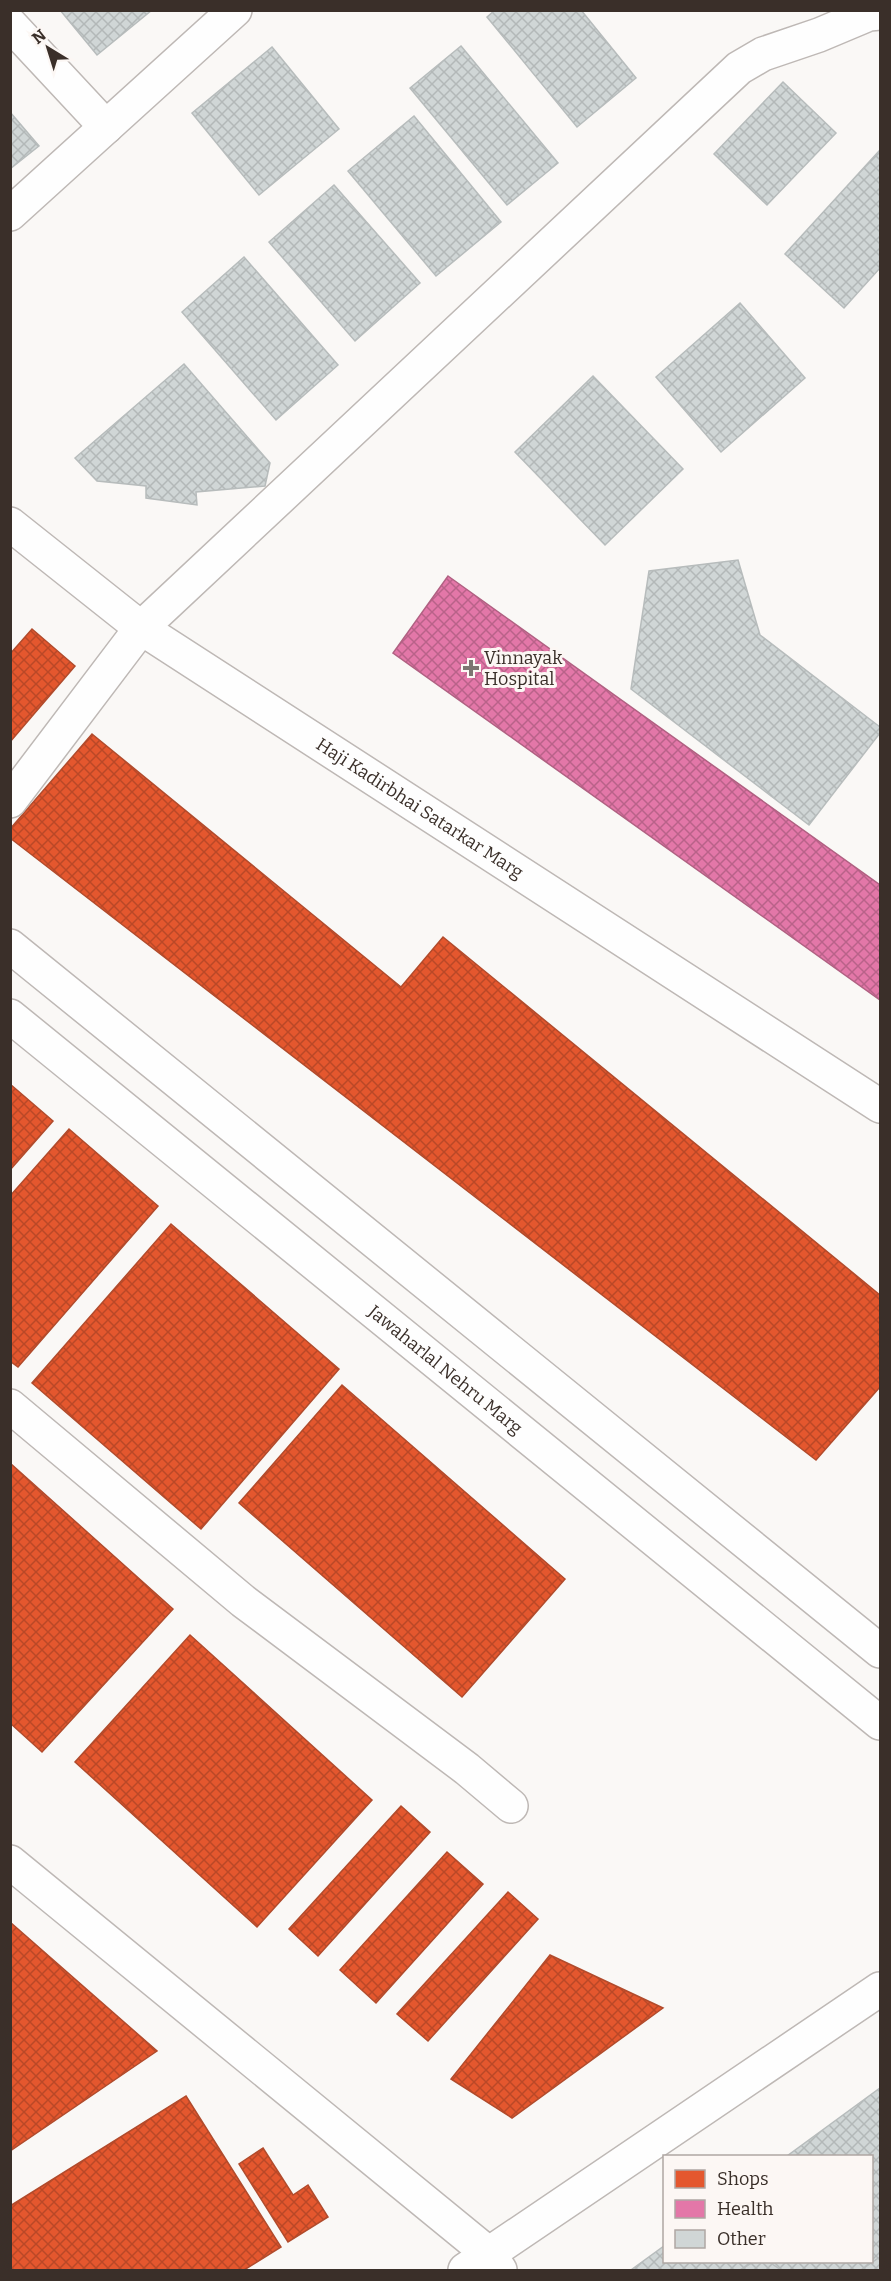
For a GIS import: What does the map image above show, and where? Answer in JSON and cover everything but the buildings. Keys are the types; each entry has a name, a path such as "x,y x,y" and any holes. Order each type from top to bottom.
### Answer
{"street":[{"path":"10,214 235,10"},
{"path":"10,801 141,628 739,68 763,54 819,35 869,14 880,13"},
{"path":"10,24 106,128"},
{"name":"Haji Kadirbhai Satarkar Marg","path":"10,524 141,628 880,1106"},
{"path":"10,946 880,1651"},
{"name":"Jawaharlal Nehru Marg","path":"10,1016 880,1723"},
{"path":"10,1406 243,1601 467,1769 511,1806"},
{"path":"10,1862 484,2265 880,1989"}],"place":[{"name":"Vinnayak Hospital","path":"471,668"}]}
